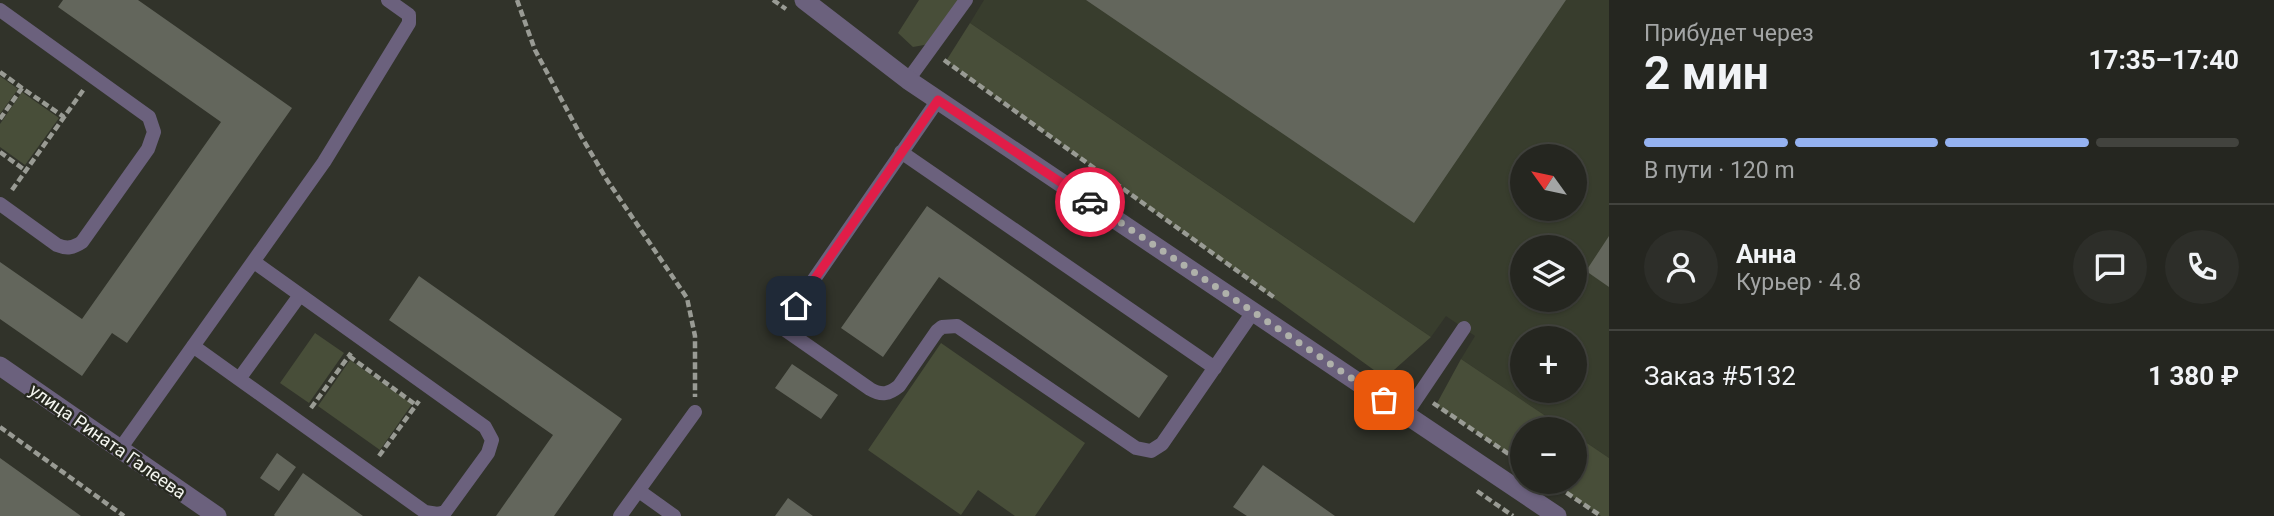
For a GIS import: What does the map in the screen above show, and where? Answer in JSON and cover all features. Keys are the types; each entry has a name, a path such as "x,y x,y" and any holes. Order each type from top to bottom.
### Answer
{"street":[{"path":"804,0 908,80 1557,516"},
{"name":"улица Рината Галеева","path":"0,366 217,516"}],"lane":[{"path":"120,449 324,162 409,23 409,15 388,0"},
{"path":"908,80 966,0"},
{"path":"0,10 149,117 153,124 152,141 141,159 82,242 71,248 57,245 1,205"},
{"path":"938,100 780,327 870,389 884,394 891,392 899,386 937,331 942,327 957,326 1144,451 1158,448 1162,444 1253,312"},
{"path":"901,152 1215,368"},
{"path":"193,346 425,512 438,514 451,506 491,446 490,434 254,262"},
{"path":"239,379 300,295"},
{"path":"1406,414 1464,328"},
{"path":"620,516 695,412"},
{"path":"639,491 674,516"}],"path":[{"path":"517,0 535,50 581,136 607,180 687,299 695,336 695,412"},
{"path":"930,50 1284,305"},
{"path":"0,72 64,117"},
{"path":"1,205 93,76"},
{"path":"0,119 22,88"},
{"path":"0,152 26,171"},
{"path":"301,423 361,339"},
{"path":"349,356 416,405"},
{"path":"368,471 428,387"},
{"path":"1418,393 1510,455"},
{"path":"0,427 124,516"},
{"path":"1568,494 1601,516"}],"shaded area":[{"path":"919,0 966,0 935,43 913,47 898,33"},
{"path":"984,0 1609,0 1609,458 1587,443 1587,417 1547,417 1526,403 1587,403 1587,326 1510,326 1510,392 1461,359 1475,336 1446,316 1431,337 970,23"},
{"path":"970,23 1431,337 1385,378 946,61"},
{"path":"0,76 18,89 0,114"},
{"path":"22,92 59,118 25,165 0,147 0,124"},
{"path":"315,333 344,353 309,403 280,383"},
{"path":"941,343 1085,443 1035,516 1015,516 978,490 961,515 868,450"},
{"path":"1461,359 1510,392 1510,403 1526,403 1547,417 1510,417 1510,455 1436,405"},
{"path":"350,360 412,404 380,450 318,406"},
{"path":"1587,443 1609,458 1609,516 1601,516 1568,494 1587,494"}],"building":[{"path":"63,0 138,0 292,108 127,343 112,333 82,376 0,319 0,262 82,319 221,122 58,7"},
{"path":"1086,0 1566,0 1414,223"},
{"path":"927,206 1168,376 1139,418 939,277 883,357 841,328"},
{"path":"1609,236 1609,287 1587,269"},
{"path":"419,276 622,419 554,516 496,516 553,435 389,320"},
{"path":"792,364 838,395 821,419 775,388"},
{"path":"277,453 296,467 279,491 260,478"},
{"path":"0,458 81,516 0,516"},
{"path":"1263,465 1335,516 1247,516 1233,507"},
{"path":"303,473 363,516 275,516"},
{"path":"788,498 813,516 775,516"}],"way so far":[{"path":"1090,202 1384,400"}],"route":[{"path":"796,306 938,100 1090,202"}]}
